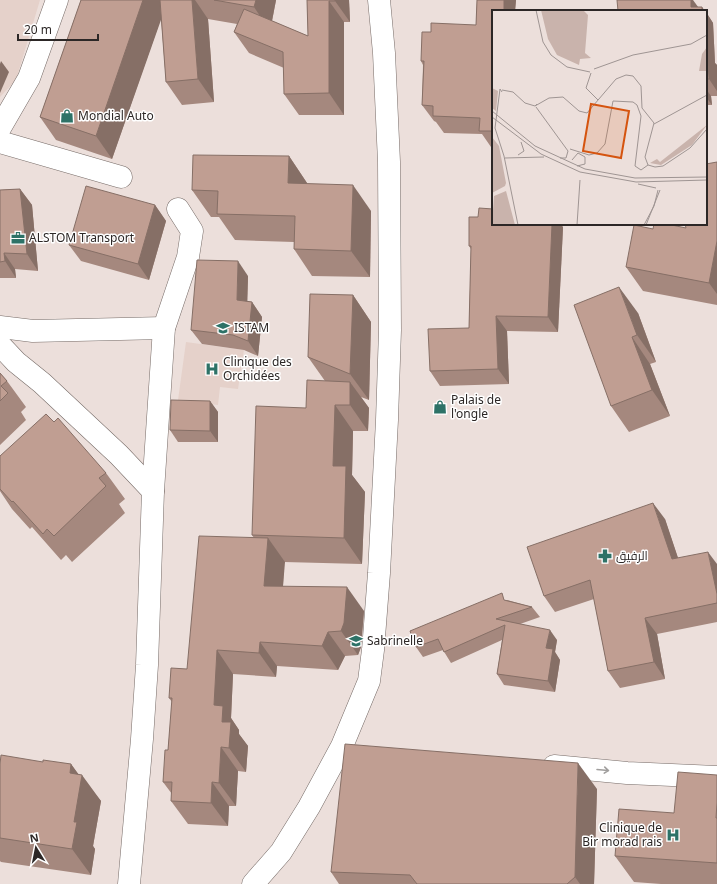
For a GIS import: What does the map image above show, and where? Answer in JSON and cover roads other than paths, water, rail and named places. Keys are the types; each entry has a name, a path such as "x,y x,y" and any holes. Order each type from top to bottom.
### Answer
{"street":[{"path":"0,128 29,78 57,0"},
{"path":"253,884 281,852 309,807 342,746 369,681 379,573 390,330 390,215 384,53 379,0"},
{"path":"0,142 121,177"},
{"path":"129,884 143,732 147,665 153,491 164,328 188,257 192,232 178,209"},
{"path":"0,327 39,331 164,328"},
{"path":"0,345 16,362 42,383 119,455 153,491"},
{"path":"342,746 364,749"},
{"path":"532,764 628,773 717,777"}],"place":[{"name":"Mondial Auto","path":"67,116"},
{"name":"ALSTOM Transport","path":"18,238"},
{"name":"ISTAM","path":"223,328"},
{"name":"Clinique des Orchidées","path":"212,369"},
{"name":"Palais de l'ongle","path":"440,407"},
{"name":"الرفيق","path":"605,556"},
{"name":"Sabrinelle","path":"356,641"},
{"name":"Clinique de Bir morad rais","path":"673,835"}]}
